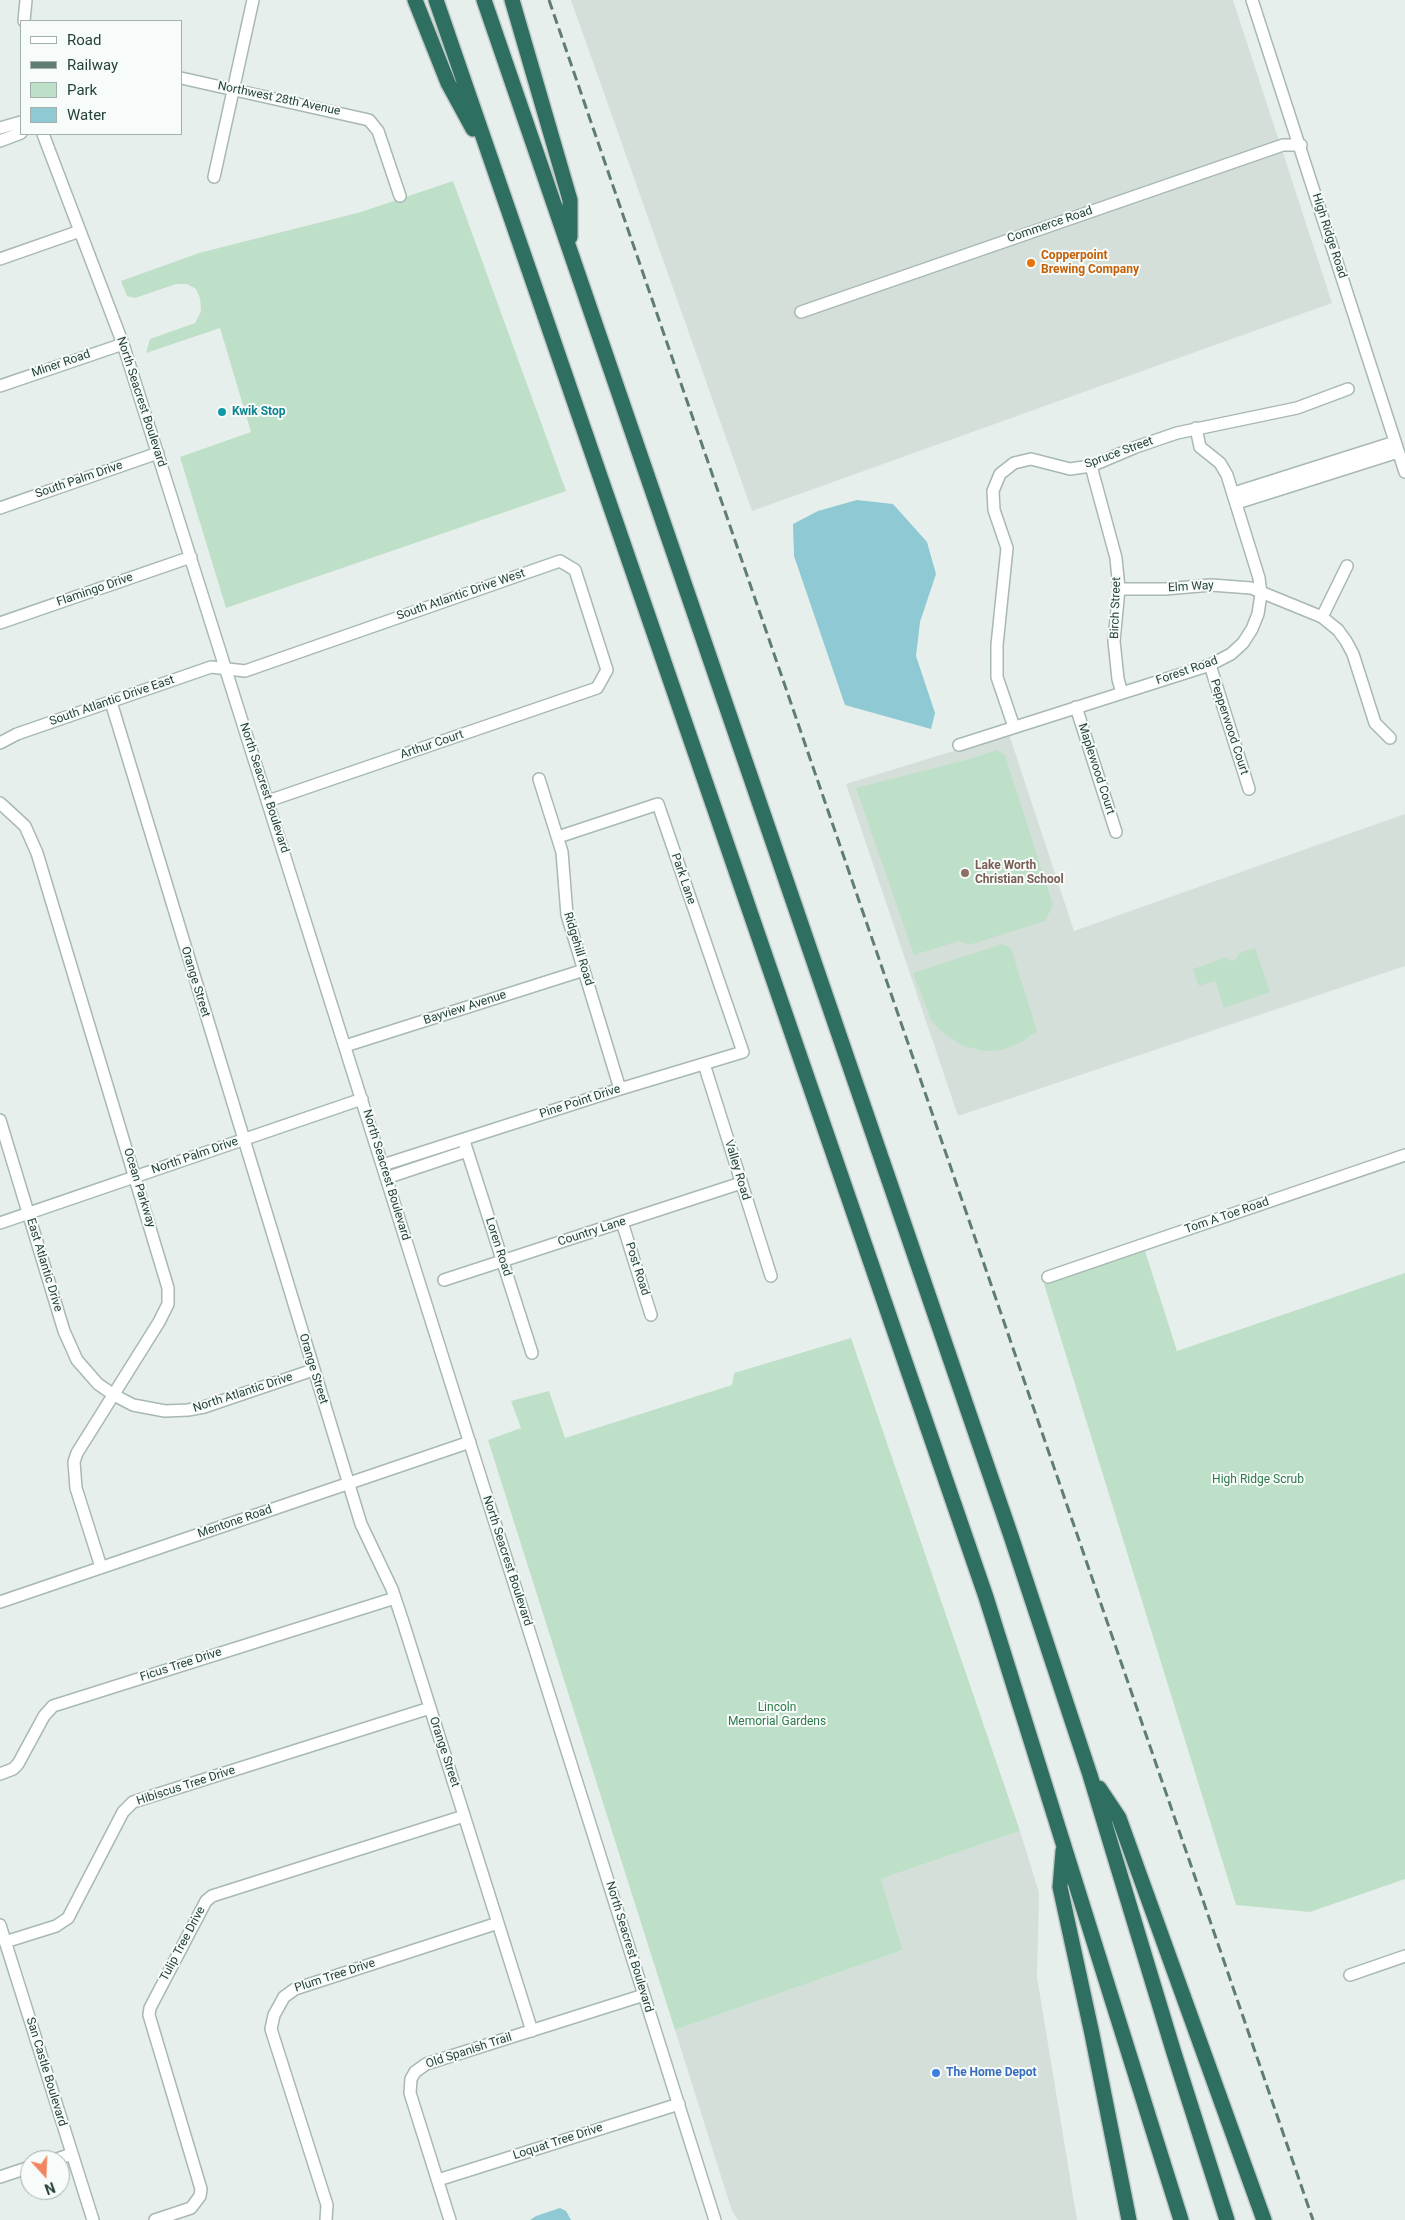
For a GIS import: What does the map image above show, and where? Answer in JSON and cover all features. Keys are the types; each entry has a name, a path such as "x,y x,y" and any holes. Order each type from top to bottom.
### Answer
{"highway":[{"path":"415,0 448,83 494,169"},
{"path":"436,0 972,1555 1064,1842 1181,2220"},
{"path":"484,0 1011,1536 1090,1775 1174,2053 1227,2220"},
{"path":"512,0 570,200 570,249"},
{"path":"1090,1775 1119,1818 1262,2214"},
{"path":"1064,1842 1060,1887 1092,2034 1129,2220"}],"street":[{"path":"24,20 26,0"},
{"path":"214,176 252,0"},
{"name":"High Ridge Road","path":"1252,0 1301,145 1405,472"},
{"name":"Northwest 28th Avenue","path":"182,78 363,117 374,125 400,196"},
{"path":"0,128 20,122"},
{"path":"0,141 20,133"},
{"name":"North Seacrest Boulevard","path":"43,135 123,344 715,2220"},
{"name":"Commerce Road","path":"801,312 1283,145 1301,145"},
{"path":"0,259 80,231"},
{"name":"Miner Road","path":"0,386 123,344"},
{"name":"Spruce Street","path":"1014,727 996,677 997,646 1007,548 994,510 993,491 1000,474 1014,463 1031,459 1070,468 1091,466 1136,447 1196,428 1297,408 1348,389"},
{"name":"Forest Road","path":"959,746 1210,665 1231,654 1248,636 1258,614 1261,594 1259,578 1235,498 1224,469 1200,447 1196,428"},
{"path":"1235,498 1397,447"},
{"name":"South Palm Drive","path":"0,508 158,453"},
{"name":"Birch Street","path":"1091,466 1116,558 1119,589 1114,641 1118,679 1122,693"},
{"name":"Flamingo Drive","path":"0,623 191,557"},
{"name":"South Atlantic Drive West","path":"226,669 245,671 560,561 575,570 608,670 596,688"},
{"path":"1347,566 1322,617 1338,630 1346,641 1353,654 1375,723 1390,738"},
{"name":"Elm Way","path":"1119,589 1165,589 1211,585 1251,588 1261,594 1322,617"},
{"name":"Pepperwood Court","path":"1210,665 1249,789"},
{"name":"South Atlantic Drive East","path":"0,743 17,734 211,667 226,669"},
{"name":"Arthur Court","path":"268,801 596,688"},
{"name":"Orange Street","path":"110,702 348,1484 367,1539 395,1598 532,2031"},
{"name":"Maplewood Court","path":"1076,707 1116,832"},
{"name":"Ridgehill Road","path":"539,779 558,837 564,867 566,915 620,1089"},
{"name":"Ocean Parkway","path":"0,804 25,826 37,852 166,1276 169,1298 159,1322 77,1453 74,1462 76,1488 101,1567"},
{"name":"Park Lane","path":"558,837 658,804 742,1052"},
{"name":"Bayview Avenue","path":"345,1046 584,970"},
{"name":"Pine Point Drive","path":"383,1166 420,1160 466,1146 620,1089 742,1052"},
{"name":"Valley Road","path":"704,1064 771,1276"},
{"name":"North Palm Drive","path":"0,1223 362,1099"},
{"name":"East Atlantic Drive","path":"0,1120 70,1346 87,1373 114,1395"},
{"name":"Loren Road","path":"466,1146 532,1353"},
{"name":"Tom A Toe Road","path":"1048,1277 1405,1155"},
{"name":"Pine Point Drive","path":"386,1178 420,1160"},
{"name":"Country Lane","path":"444,1280 741,1183"},
{"name":"Post Road","path":"622,1222 651,1315"},
{"name":"North Atlantic Drive","path":"114,1395 149,1409 164,1411 188,1410 204,1407 313,1370"},
{"name":"Mentone Road","path":"0,1602 470,1442"},
{"name":"Ficus Tree Drive","path":"0,1774 13,1769 18,1764 44,1716 54,1706 395,1598"},
{"name":"Hibiscus Tree Drive","path":"5,1942 56,1926 68,1918 123,1812 133,1802 430,1708"},
{"name":"Tulip Tree Drive","path":"155,2220 191,2208 200,2196 201,2189 149,2015 150,2008 206,1901 212,1896 464,1816"},
{"name":"Plum Tree Drive","path":"326,2220 326,2205 272,2029 274,2015 284,1997 295,1988 498,1923"},
{"name":"San Castle Boulevard","path":"0,1925 93,2220"},
{"path":"1350,1975 1405,1956"},
{"name":"Old Spanish Trail","path":"450,2220 410,2093 411,2079 415,2072 426,2064 644,1995"},
{"name":"Loquat Tree Drive","path":"438,2180 679,2104"},
{"path":"0,2177 20,2171"}],"shaded area":[{"path":"571,0 1233,0 1332,303 752,511"},
{"name":"Lake Worth Christian School","path":"1009,734 1074,931 1405,814 1405,966 958,1116 846,784"},
{"path":"1020,1831 1039,1893 1037,1977 1077,2220 738,2220 732,2211 675,2030 903,1950 881,1879"}],"green space":[{"path":"453,181 566,491 226,608 180,457 251,432 220,328 146,353 150,339 195,323 201,311 200,298 196,289 187,284 176,284 135,298 127,296 121,281 199,253 361,212"},
{"path":"997,750 1005,755 1053,905 1045,921 969,945 959,941 914,955 856,788 966,760"},
{"path":"1002,944 1011,948 1037,1031 1020,1043 1002,1050 984,1051 963,1046 944,1034 931,1020 913,973"},
{"path":"1255,948 1270,992 1224,1008 1215,981 1199,986 1193,969 1227,957 1231,961 1236,959 1239,953"},
{"name":"High Ridge Scrub","path":"1145,1251 1177,1351 1405,1273 1405,1879 1310,1912 1236,1905 1044,1284"},
{"name":"Lincoln Memorial Gardens","path":"851,1338 1020,1831 881,1879 903,1950 675,2030 488,1440 521,1428 511,1401 549,1391 565,1438 732,1385 734,1373"}],"water":[{"path":"857,500 893,504 927,542 936,574 920,622 916,656 935,713 931,729 845,705 794,556 793,524 818,511"},
{"path":"560,2208 566,2211 571,2220 530,2220 536,2216"}],"railway":[{"path":"549,0 1313,2220"}],"place":[{"name":"Copperpoint Brewing Company","path":"1031,263"},
{"name":"Kwik Stop","path":"222,412"},
{"name":"Lake Worth Christian School","path":"965,873"},
{"name":"The Home Depot","path":"936,2073"}]}
